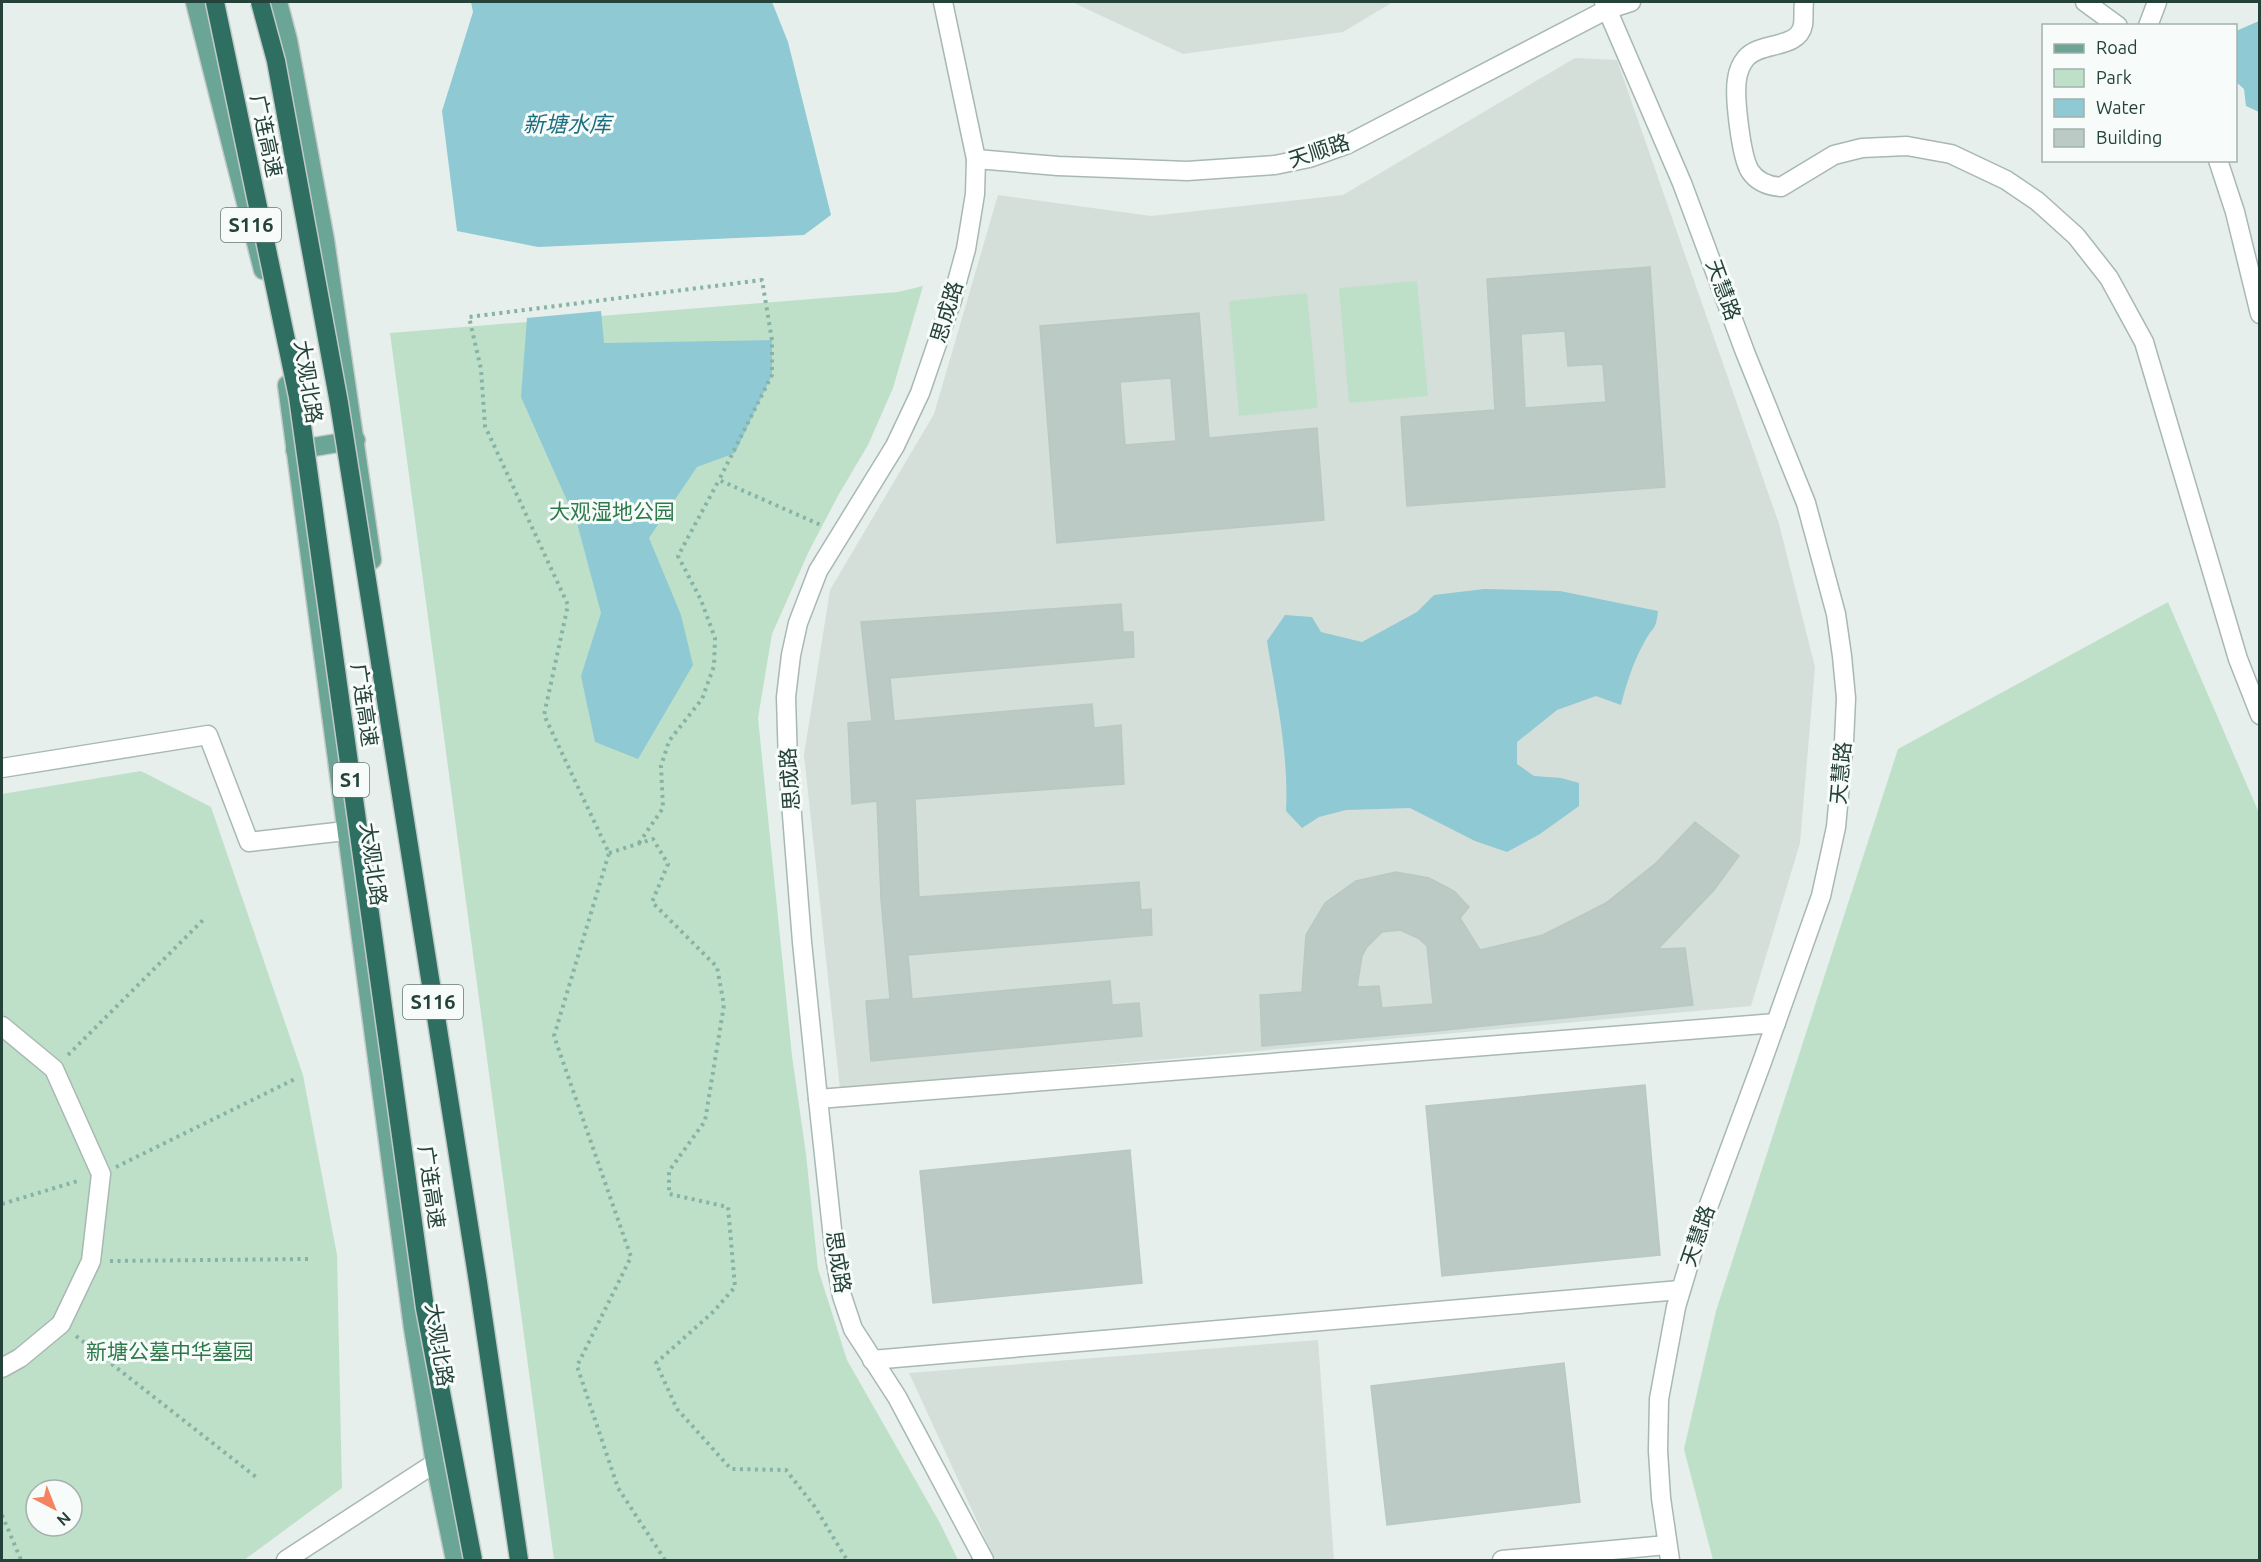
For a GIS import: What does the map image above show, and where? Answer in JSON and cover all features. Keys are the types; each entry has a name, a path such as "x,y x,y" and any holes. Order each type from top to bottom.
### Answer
{"highway":[{"name":"广连高速","path":"215,2 298,397 425,1308 473,1560"},
{"name":"广连高速","path":"260,2 276,61 339,403 478,1282 519,1560"}],"main road":[{"name":"大观北路","path":"195,2 273,308 289,393 345,831 411,1317 435,1463 455,1560"},
{"name":"大观北路","path":"278,2 308,142 356,440 486,1387 524,1560"},
{"path":"295,450 356,440"}],"street":[{"name":"思成路","path":"943,2 975,159 975,194 966,249 952,300 920,393 895,446 818,571 798,623 786,697 788,764 802,942 835,1257 842,1296 853,1329 897,1397 984,1560"},
{"name":"天顺路","path":"975,159 1058,166 1187,171 1275,165 1309,158 1369,134 1605,6 1631,2"},
{"path":"1804,2 1803,24 1800,33 1790,40 1757,50 1748,56 1739,71 1737,95 1740,123 1746,162 1751,172 1763,183 1781,187 1834,155 1862,148 1907,146 1951,154 2006,180 2037,201 2076,236 2109,278 2144,342 2238,659 2259,715"},
{"path":"2085,2 2115,24"},
{"path":"2149,24 2157,2"},
{"name":"天慧路","path":"1605,6 1682,183 1745,352 1806,503 1836,614 1846,698 1836,827 1821,896 1696,1237 1680,1290 1659,1399 1658,1451 1661,1498 1669,1553"},
{"path":"2219,162 2235,212 2259,314"},
{"path":"2,768 208,735 249,842 345,831"},
{"path":"818,1099 1776,1023"},
{"path":"2,1026 54,1069 101,1174 91,1261 61,1324 20,1358 2,1368"},
{"path":"872,1360 1680,1290"},
{"path":"286,1560 435,1463"},
{"path":"1502,1560 1669,1553"}],"path":[{"path":"639,844 663,808 661,766 669,741 702,699 714,666 715,638 701,600 678,556 772,375 772,340 762,280 469,316 481,369 485,426 568,605 544,715 609,853 554,1036 632,1257 577,1366 618,1488 665,1560"},
{"path":"719,480 840,534"},
{"path":"609,853 653,839 668,864 652,902 717,967 724,1005 705,1121 669,1172 669,1194 728,1207 735,1287 714,1311 656,1363 677,1409 731,1469 786,1470 815,1507 847,1560"},
{"path":"54,1069 203,921"},
{"path":"2,1204 101,1174 297,1078"},
{"path":"91,1261 309,1259"},
{"path":"61,1324 256,1477"},
{"path":"2,1515 21,1560"}],"shaded area":[{"path":"1072,2 1393,2 1343,32 1183,54"},
{"path":"1575,58 1617,60 1779,524 1815,667 1800,843 1751,1006 840,1089 804,755 830,590 934,414 998,195 1151,216 1343,195"},
{"path":"1318,1340 1334,1560 995,1560 909,1373"}],"green space":[{"path":"1417,281 1428,396 1349,403 1339,288"},
{"name":"大观湿地公园","path":"923,286 893,388 868,445 809,551 772,634 758,718 792,1056 806,1154 818,1269 847,1360 940,1523 958,1560 554,1560 390,333 898,292"},
{"path":"1307,293 1318,408 1239,416 1229,301"},
{"path":"2168,602 2259,813 2259,1560 1713,1560 1684,1449 1716,1311 1898,749"},
{"name":"新塘公墓中华墓园","path":"141,771 211,807 303,1075 337,1255 342,1488 244,1560 2,1560 2,794"}],"water":[{"name":"新塘水库","path":"471,2 772,2 788,42 831,215 804,235 538,247 457,231 442,111 473,12"},
{"path":"2259,21 2259,112 2246,106 2244,89 2237,83 2237,31"},
{"path":"601,311 604,343 772,340 772,375 735,453 697,467 649,538 681,615 693,665 638,759 595,742 581,676 601,613 577,523 521,397 527,318"},
{"path":"1484,589 1560,591 1658,611 1655,625 1634,664 1621,705 1596,696 1557,710 1517,742 1517,764 1534,776 1561,778 1579,783 1579,806 1540,834 1507,852 1475,841 1410,808 1346,810 1319,817 1302,828 1286,811 1284,747 1267,641 1285,615 1312,617 1321,632 1362,642 1417,612 1434,595"}],"building":[{"path":"1650,267 1665,487 1407,506 1401,417 1495,410 1487,279","holes":["1565,331 1568,366 1603,364 1606,402 1525,408 1521,334"]},
{"path":"1199,313 1209,438 1317,428 1324,520 1057,543 1040,326","holes":["1171,378 1176,441 1125,445 1120,382"]},
{"path":"1121,604 1123,632 1133,632 1134,657 890,678 894,721 1092,704 1094,728 1121,725 1124,784 915,799 919,897 1139,882 1141,910 1151,909 1152,935 908,955 912,999 1110,981 1112,1005 1139,1003 1142,1036 871,1061 866,1001 890,999 881,899 877,801 852,804 848,723 872,721 861,622"},
{"path":"1695,822 1739,856 1714,890 1658,949 1685,948 1693,1005 1262,1046 1260,995 1302,992 1306,935 1325,903 1356,881 1396,872 1429,878 1454,891 1469,907 1460,918 1480,950 1543,935 1606,903 1656,863","holes":["1400,930 1418,938 1427,946 1433,1004 1382,1008 1379,986 1357,987 1362,956 1367,947 1382,932"]},
{"path":"1645,1085 1660,1255 1442,1276 1426,1106"},
{"path":"1130,1150 1142,1283 933,1303 920,1171"},
{"path":"1564,1363 1580,1502 1387,1525 1371,1386"}]}
